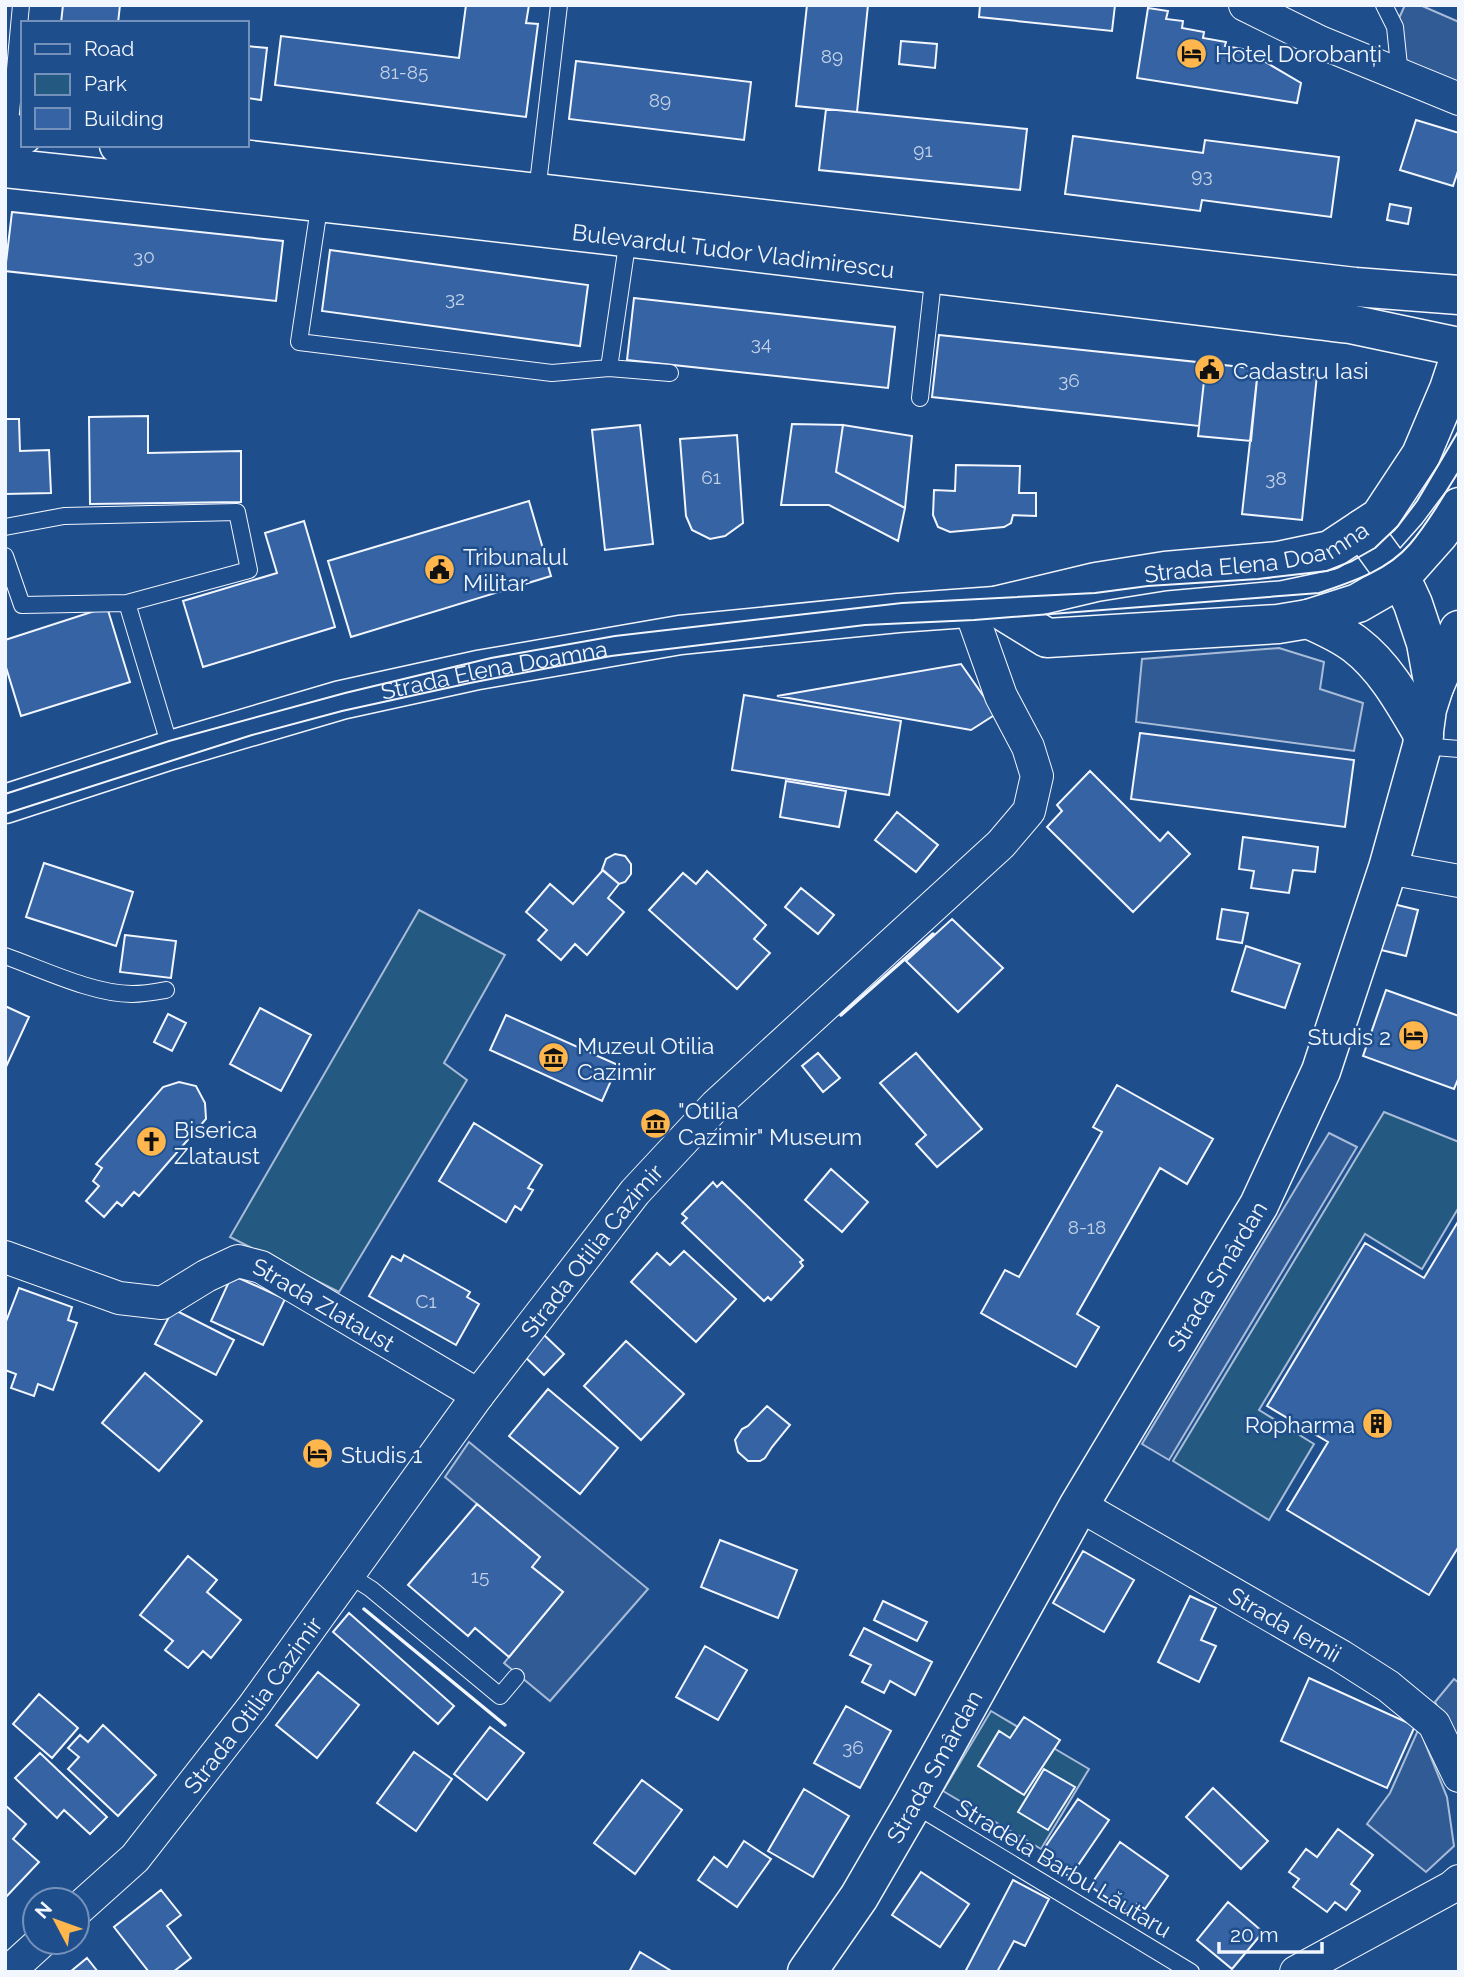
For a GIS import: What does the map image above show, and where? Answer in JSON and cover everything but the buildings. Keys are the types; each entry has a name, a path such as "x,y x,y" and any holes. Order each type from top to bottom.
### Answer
{"main road":[{"name":"Bulevardul Tudor Vladimirescu","path":"129,147 322,184"},
{"name":"Bulevardul Tudor Vladimirescu","path":"9,148 935,256 1459,295"},
{"name":"Bulevardul Tudor Vladimirescu","path":"935,256 1350,324 1459,347"},
{"name":"Strada Elena Doamna","path":"5,804 171,750 341,700 478,670 680,635 984,607 1096,582 1165,571 1278,561 1330,550 1380,517 1422,455 1459,359"},
{"path":"984,607 1047,638 1278,624 1308,619 1358,603 1398,580 1459,507"},
{"name":"Strada Smârdan","path":"807,1972 859,1897 1080,1506 1259,1205 1321,1071 1388,868 1435,743 1427,709 1433,687 1426,643 1413,604 1362,529"},
{"path":"1308,619 1356,645 1378,665 1435,743"},
{"path":"1433,687 1459,631"}],"street":[{"path":"1245,5 1321,42 1459,99"},
{"name":"Strada Otilia Cazimir","path":"91,1897 135,1858 253,1707 478,1395 635,1192 727,1095 1001,844 1029,811 1037,776 1028,747 1000,696 974,620 984,607"},
{"path":"1388,868 1459,881"},
{"name":"Strada Zlataust","path":"5,1257 119,1298 162,1303 206,1276 238,1261 261,1267 478,1395"},
{"name":"Strada Iernii","path":"1080,1506 1341,1656 1388,1686 1434,1724 1459,1776"},
{"path":"1296,1972 1459,1881"}],"lane":[{"path":"9,148 21,5"},
{"path":"535,209 559,5"},
{"path":"1384,5 1395,27 1400,75"},
{"path":"322,184 299,342 552,373 609,368 670,373"},
{"path":"609,368 630,221"},
{"path":"920,398 935,256"},
{"path":"5,527 64,516 237,512 249,570 127,603 22,605 5,556"},
{"path":"127,603 171,750"},
{"path":"5,956 110,992 133,994 166,990"},
{"path":"349,1575 370,1589 500,1696 516,1677"},
{"name":"Stradela Barbu Lăutaru","path":"913,1804 1191,1972"}],"green space":[{"path":"419,910 505,955 444,1063 467,1080 339,1292 230,1237"},
{"path":"1384,1112 1459,1142 1459,1207 1422,1269 1365,1234 1259,1410 1314,1444 1269,1520 1173,1461"},
{"path":"991,1711 1089,1769 1041,1849 943,1791"}],"shaded area":[{"path":"1405,5 1420,5 1459,22 1459,99 1400,75 1395,27"},
{"path":"1279,648 1324,662 1320,689 1363,703 1354,751 1136,722 1142,659"},
{"path":"1329,1133 1357,1147 1169,1460 1142,1444"},
{"path":"469,1442 648,1589 550,1701 504,1663 563,1592 532,1567 540,1557 445,1477"},
{"path":"1454,1679 1459,1683 1459,1748 1435,1702"},
{"path":"1419,1728 1447,1797 1454,1846 1426,1872 1367,1824 1390,1793"}],"tram line":[{"path":"5,794 169,741 345,693 491,658 615,636 902,603 1095,593 1327,571 1375,548 1398,526 1417,501 1459,430"},
{"path":"5,814 252,735 342,711 611,656 865,625 974,620 1319,593 1391,562 1423,527 1459,471"}],"wall":[{"path":"841,1015 933,934"},
{"path":"364,1609 505,1725"}],"place":[{"name":"Hotel Dorobanți","path":"1192,53"},
{"name":"Cadastru Iasi","path":"1210,370"},
{"name":"Tribunalul Militar","path":"440,569"},
{"name":"Studis 2","path":"1414,1036"},
{"name":"Muzeul Otilia Cazimir","path":"554,1058"},
{"name":"\"Otilia Cazimir\" Museum","path":"655,1123"},
{"name":"Biserica Zlataust","path":"151,1142"},
{"name":"Ropharma","path":"1378,1424"},
{"name":"Studis 1","path":"318,1454"}]}
